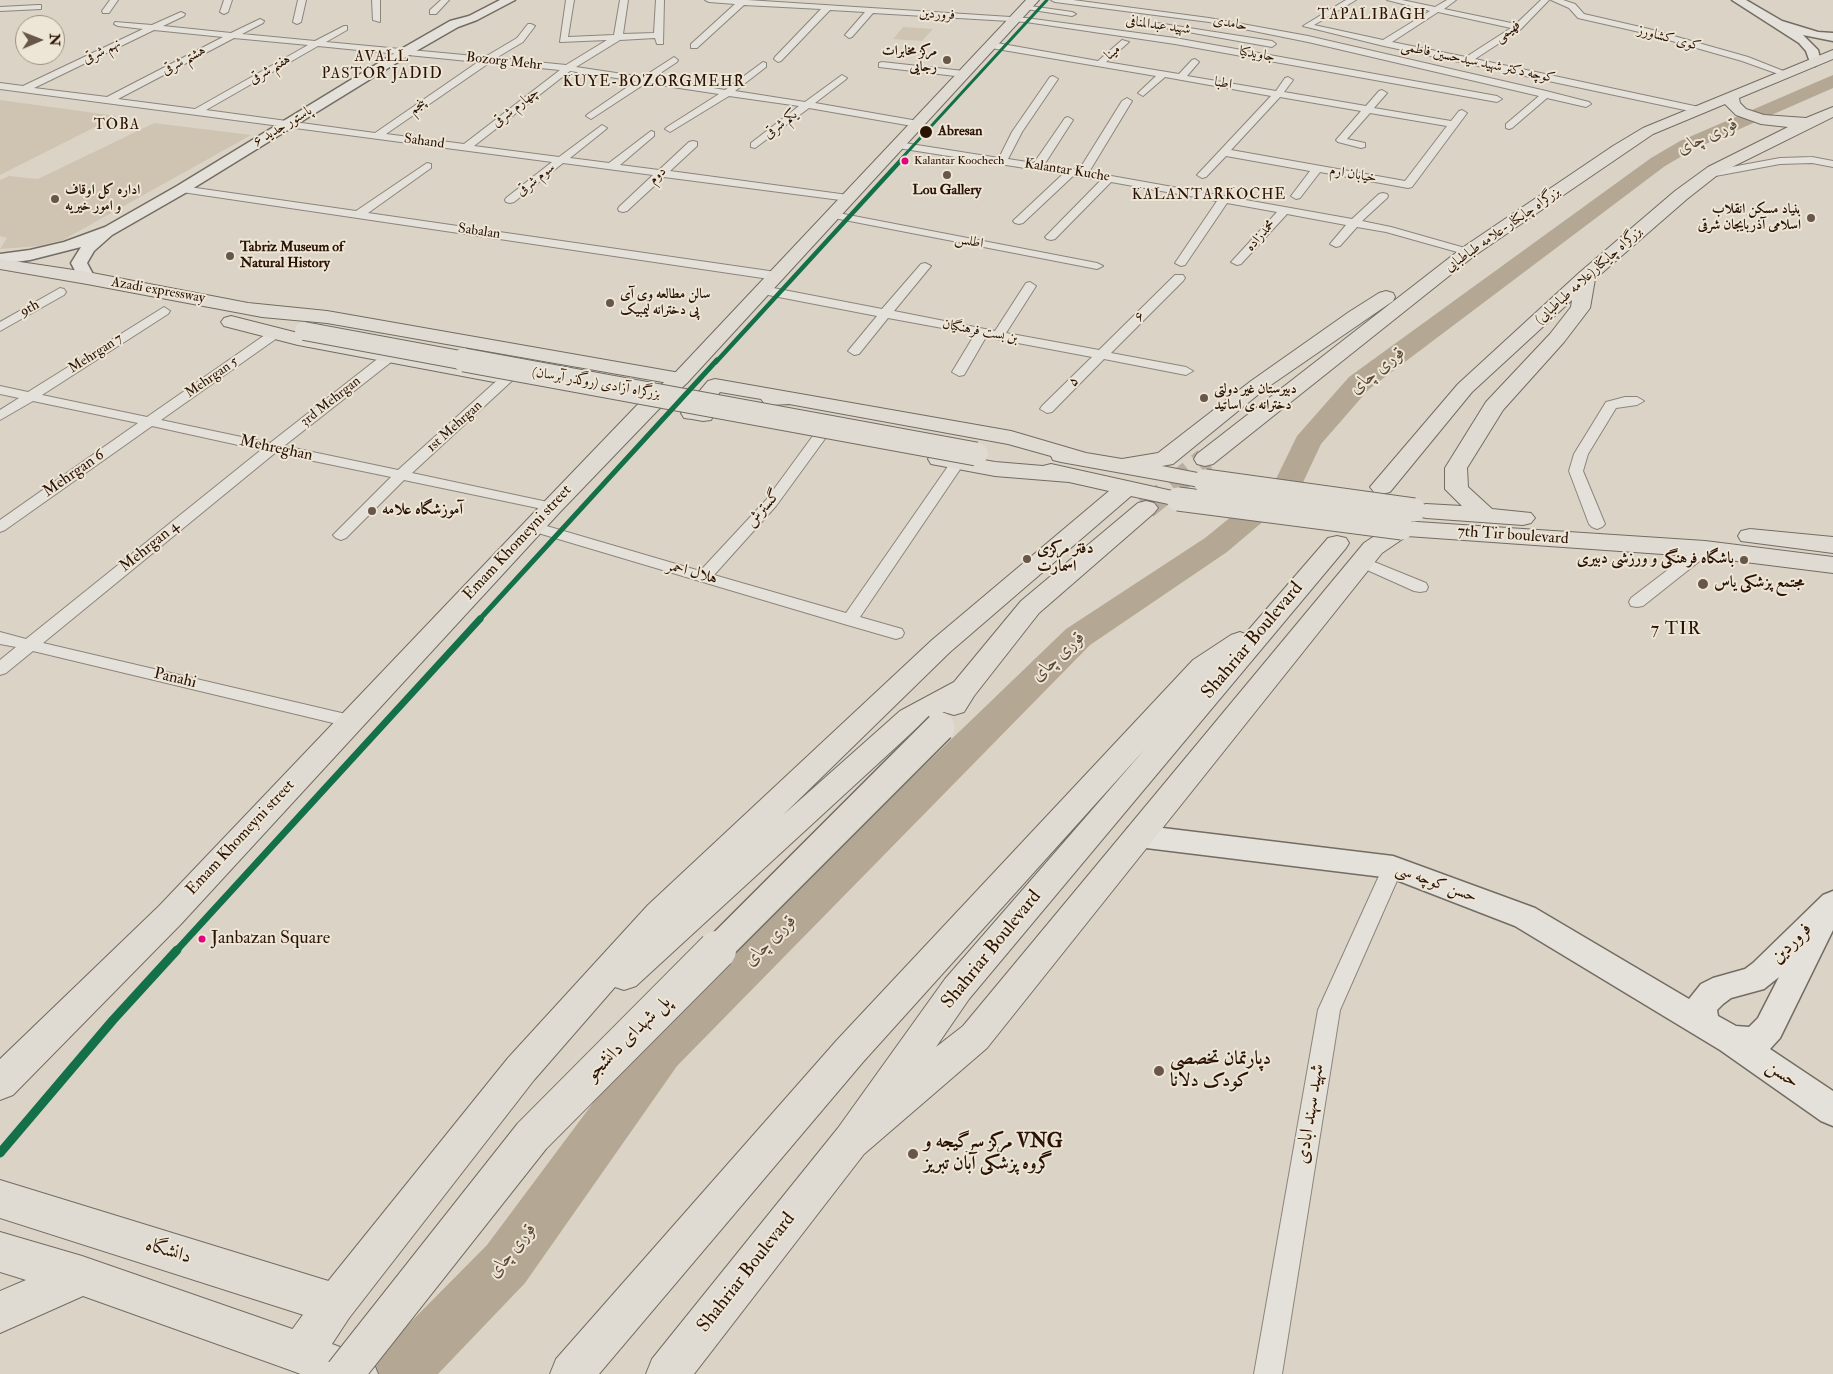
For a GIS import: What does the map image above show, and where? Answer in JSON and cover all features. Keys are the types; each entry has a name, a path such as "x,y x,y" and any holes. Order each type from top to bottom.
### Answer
{"main road":[{"name":"پاستور جدید ۶","path":"0,259 30,255 70,245 110,230 182,189 461,18 495,0"},
{"name":"پاستور جدید ۶","path":"454,24 473,18 508,0"},
{"path":"1738,0 1803,40 1812,50 1815,62"},
{"name":"Emam Khomeyni street","path":"0,1083 170,915 350,721 650,405 680,379 768,292 776,276 837,216 848,198 1025,9"},
{"path":"1778,23 1817,35 1833,37"},
{"name":"بزرگراه چایکنار-علامه طباطبایی","path":"1205,470 1468,252 1619,149 1648,131 1833,54"},
{"path":"1731,97 1733,105 1741,112 1761,120 1809,122"},
{"name":"بزرگراه چایکنار(علامه طباطبایی)","path":"1382,486 1466,388 1586,277 1681,195 1710,174 1769,141 1833,111"},
{"path":"1694,112 1722,117 1749,125 1762,133 1769,141"},
{"name":"پاستور جدید ۶","path":"87,278 79,263 88,248 110,230"},
{"path":"301,1353 335,1304 521,1069 659,914 941,646 1165,459 1258,385 1356,316 1429,270 1468,252"},
{"name":"Azadi expressway","path":"0,264 250,308 310,327"},
{"path":"1484,514 1457,489 1456,468 1494,407 1557,338 1580,308 1586,277"},
{"path":"0,282 79,296"},
{"name":"Azadi expressway","path":"135,306 231,322 310,327"},
{"path":"250,308 327,316 680,379"},
{"path":"231,322 276,334 650,405"},
{"name":"بزرگراه آزادی (روگذر آبرسان)","path":"310,327 972,453"},
{"path":"487,374 501,372 513,366 518,356 512,349"},
{"path":"1074,466 820,436 692,413 715,385 1011,438 1074,466 1131,487 1178,499 1408,519"},
{"path":"763,426 752,419 760,407 770,399 789,398"},
{"path":"1131,487 1205,470 1408,519"},
{"name":"پل شهدای دانشجو","path":"344,1374 532,1136 940,727 964,689 1131,487"},
{"name":"7th Tir boulevard","path":"1408,519 1484,514 1833,545"},
{"path":"851,1141 975,1037 1138,836 1349,553 1374,548 1408,519"},
{"name":"7th Tir boulevard","path":"1408,519 1705,549 1833,565"},
{"name":"Shahriar Boulevard","path":"667,1374 851,1141 957,989 1275,616 1349,553"},
{"path":"571,1374 850,1051 1203,667 1275,616"},
{"path":"521,1069 910,718 964,689"},
{"name":"حسن کوچه سی","path":"1138,836 1393,867 1525,917 1731,1040"},
{"name":"فروردین","path":"1703,1023 1702,1006 1712,994 1724,988 1753,980 1764,972 1832,905"},
{"name":"فروردین","path":"1731,1040 1748,1042 1760,1038 1769,1028 1782,999 1832,905"},
{"path":"0,1066 45,1039"},
{"name":"حسن","path":"1731,1040 1833,1110"},
{"name":"دانشگاه","path":"0,1199 335,1304"},
{"path":"0,1252 82,1276 357,1374"},
{"path":"0,1312 82,1276"}],"street":[{"path":"106,11 114,0"},
{"path":"224,12 228,0"},
{"path":"297,22 302,0"},
{"path":"376,0 377,20"},
{"path":"433,12 444,0"},
{"path":"570,0 563,40 618,37 659,39 660,0"},
{"path":"618,37 624,0"},
{"name":"فروردین","path":"709,0 871,10 900,15 1025,9"},
{"path":"839,8 844,0"},
{"name":"حامدی","path":"1055,0 1209,20 1308,39 1586,104"},
{"path":"1088,0 1178,12"},
{"name":"کوچه دکتر شهید سیدحسین فاطمی","path":"1352,0 1307,26 1468,60 1694,112"},
{"path":"1391,0 1518,27"},
{"path":"1384,42 1452,0"},
{"name":"فهیمی","path":"1468,60 1518,27 1545,0"},
{"name":"کوی کشاورز","path":"1555,0 1572,6 1581,16 1646,31 1745,59 1787,74"},
{"path":"694,46 749,2"},
{"path":"0,10 38,6"},
{"path":"778,59 827,8"},
{"path":"1025,9 1085,15"},
{"name":"جاویدکیا","path":"1025,9 1175,41 1497,99"},
{"path":"849,35 871,10"},
{"name":"نهم شرقی","path":"24,89 181,14"},
{"name":"هشتم شرقی","path":"109,100 260,20"},
{"name":"Bozorg Mehr","path":"118,24 568,68 728,92 918,124"},
{"name":"شهید عبدالمنافی","path":"1151,24 1282,46"},
{"name":"پنجم","path":"377,136 487,60 520,40 531,26"},
{"name":"هفتم شرقی","path":"196,112 344,28"},
{"name":"چهارم شرقی","path":"465,148 568,68 618,37"},
{"name":"مینا","path":"1100,63 1125,42"},
{"name":"اطبا","path":"991,45 1454,124"},
{"path":"591,116 674,60"},
{"path":"1182,77 1195,62"},
{"path":"670,129 728,92 763,65"},
{"path":"882,65 964,74"},
{"path":"1143,93 1163,74"},
{"name":"یکم شرقی","path":"755,145 842,78"},
{"path":"1002,161 1017,132 1054,79"},
{"path":"1202,175 1278,94 1288,80"},
{"name":"Sahand","path":"0,86 848,198"},
{"path":"1361,145 1341,140 1382,93"},
{"path":"1509,126 1546,94"},
{"path":"1083,173 1127,100"},
{"path":"1454,124 1462,113"},
{"path":"1037,167 1068,120"},
{"name":"خیابان ارم","path":"1223,152 1408,185 1454,124"},
{"name":"سوم شرقی","path":"510,200 602,128"},
{"path":"610,167 651,134"},
{"name":"دوم","path":"622,209 693,144"},
{"name":"Kalantar Kuche","path":"898,145 1083,173 1387,228 1468,252"},
{"path":"1710,174 1780,161 1812,160 1833,164"},
{"path":"358,215 427,166"},
{"path":"1296,196 1317,169"},
{"path":"1019,221 1071,172"},
{"path":"1051,237 1109,178"},
{"name":"Sabalan","path":"182,189 776,276"},
{"path":"1336,244 1354,223 1383,196"},
{"path":"1181,263 1224,199"},
{"name":"محمدزاده","path":"1238,262 1285,210"},
{"name":"اطلس","path":"837,216 1097,266"},
{"path":"854,351 924,266"},
{"name":"۶","path":"1101,355 1178,278"},
{"path":"998,336 1030,286"},
{"name":"9th","path":"0,327 60,292"},
{"name":"بن بست فرهنگیان","path":"768,292 1186,371"},
{"name":"Mehrgan 7","path":"0,416 164,311"},
{"path":"959,372 982,333"},
{"name":"Mehrgan 5","path":"149,422 276,334"},
{"name":"۵","path":"1047,408 1101,355"},
{"name":"3rd Mehrgan","path":"272,448 390,356"},
{"name":"1st Mehrgan","path":"341,535 401,475 508,378"},
{"name":"Mehreghan","path":"0,390 552,507"},
{"path":"1598,524 1576,471 1581,454 1611,405 1625,401 1637,401"},
{"name":"Mehrgan 6","path":"0,527 149,422"},
{"name":"گسترش","path":"703,577 771,502 820,436"},
{"name":"Mehrgan 4","path":"0,669 272,448"},
{"path":"850,620 972,453"},
{"name":"هلال احمر","path":"533,527 896,632"},
{"path":"1637,602 1705,549"},
{"path":"1349,553 1420,587"},
{"name":"Panahi","path":"0,638 350,721"},
{"name":"شهید سهند ابادی","path":"1268,1374 1329,1010 1393,867"}],"shaded area":[{"path":"903,27 933,29 922,41 893,39"},
{"path":"0,100 117,116 0,175"},
{"path":"154,123 251,135 63,240 38,246 0,249 7,238 0,236 0,180 9,176 38,179"}],"waterway":[{"name":"قوری چای","path":"399,1374 506,1264 660,1051 1078,637 1216,545 1288,485 1307,442 1359,383 1658,162 1687,145 1833,81"}],"tunnel":[{"path":"1146,508 1205,459"}],"transit line":[{"path":"0,1153 113,1020 1047,0"}],"place":[{"name":"مرکز مخابرات رجایی","path":"947,60"},
{"name":"Abresan","path":"926,132"},
{"name":"Kalantar Koochech","path":"905,161"},
{"name":"Lou Gallery","path":"947,175"},
{"name":"اداره کل اوقاف و امور خیریه","path":"55,199"},
{"name":"بنیاد مسکن انقلاب اسلامی آذربایجان شرقی","path":"1811,218"},
{"name":"Tabriz Museum of Natural History","path":"230,256"},
{"name":"سالن مطالعه وی آی پی دخترانه لیمبیک","path":"610,303"},
{"name":"دبیرستان غیر دولتی دخترانه ی اساتید","path":"1204,398"},
{"name":"آموزشگاه علامه","path":"372,511"},
{"name":"دفتر مرکزی اسمارت","path":"1027,559"},
{"name":"باشگاه فرهنگی و ورزشی دبیری","path":"1744,560"},
{"name":"مجتمع پزشکی یاس","path":"1703,584"},
{"name":"Janbazan Square","path":"202,939"},
{"name":"دپارتمان تخصصی کودک دلانا","path":"1159,1071"},
{"name":"مرکز سرگیجه و VNG گروه پزشکی آبان تبریز","path":"913,1154"}],"district":[{"name":"TAPALIBAGH","path":"1372,16"},
{"name":"AVALL PASTOR JADID","path":"382,66"},
{"name":"KUYE-BOZORGMEHR","path":"654,83"},
{"name":"TOBA","path":"117,126"},
{"name":"KALANTARKOCHE","path":"1209,196"},
{"name":"7 TIR","path":"1676,630"}]}
